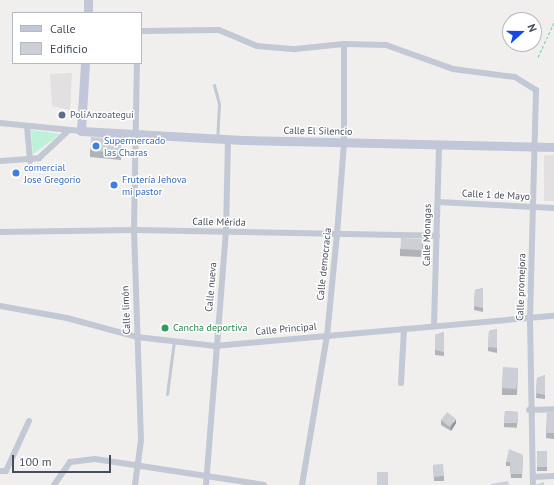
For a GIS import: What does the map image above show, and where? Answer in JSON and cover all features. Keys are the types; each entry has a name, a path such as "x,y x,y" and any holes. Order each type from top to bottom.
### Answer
{"street":[{"path":"88,0 88,12"},
{"path":"142,31 219,30 258,46 295,49 344,44"},
{"name":"Calle promejora","path":"344,44 386,45 453,70 515,77 536,90 537,147 530,318 529,410 533,485"},
{"name":"Calle democracia","path":"302,485 327,336 337,234 344,142 344,44"},
{"path":"0,123 81,131 85,64"},
{"name":"Calle limón","path":"135,485 141,440 134,230 137,64"},
{"path":"28,126 30,161"},
{"path":"0,161 30,161 46,153 69,130"},
{"name":"Calle El Silencio","path":"81,131 228,139 554,147"},
{"name":"Calle nueva","path":"206,485 215,346 226,233 228,139"},
{"name":"Calle Monagas","path":"434,326 439,145"},
{"name":"Calle 1 de Mayo","path":"438,202 554,208"},
{"name":"Calle Mérida","path":"0,232 134,230 437,236"},
{"name":"Calle Principal","path":"0,306 67,318 137,337 215,346 554,316"},
{"path":"401,383 404,329"},
{"path":"529,410 554,409"},
{"path":"0,471 6,471 29,421"},
{"path":"54,485 70,462 95,459 138,464 207,477 264,485"},
{"path":"533,477 554,476"}],"lane":[{"path":"214,85 219,98 217,138"},
{"path":"167,394 174,342"}],"path":[{"path":"538,57 554,23"}],"shaded area":[{"path":"72,73 70,110 52,106 50,74"},
{"path":"544,155 554,155 554,201 544,201"}],"green space":[{"path":"31,130 60,134 33,154"}],"building":[{"path":"91,137 121,139 121,154 90,150"},
{"path":"401,238 423,239 422,250 400,249"},
{"path":"483,288 483,308 474,306 475,290"},
{"path":"497,329 497,348 488,347 489,331"},
{"path":"444,332 444,352 435,350 435,335"},
{"path":"503,367 518,368 516,389 502,388"},
{"path":"545,375 545,395 536,393 537,378"},
{"path":"505,411 518,412 518,423 504,423"},
{"path":"547,411 554,411 554,433 547,433"},
{"path":"447,412 456,419 450,427 441,420"},
{"path":"509,449 523,455 522,474 511,474 510,462 506,462"},
{"path":"537,451 547,451 547,467 537,467"},
{"path":"443,464 444,476 434,477 433,465"},
{"path":"377,472 388,472 388,485 377,485"},
{"path":"508,481 509,485 491,485 491,484"},
{"path":"544,482 544,485 535,485"}],"place":[{"name":"PoliAnzoategui","path":"62,115"},
{"name":"Supermercado las Charas","path":"96,146"},
{"name":"comercial Jose Gregorio","path":"16,173"},
{"name":"Frutería Jehova mi pastor","path":"114,185"},
{"name":"Cancha deportiva","path":"165,328"}]}
